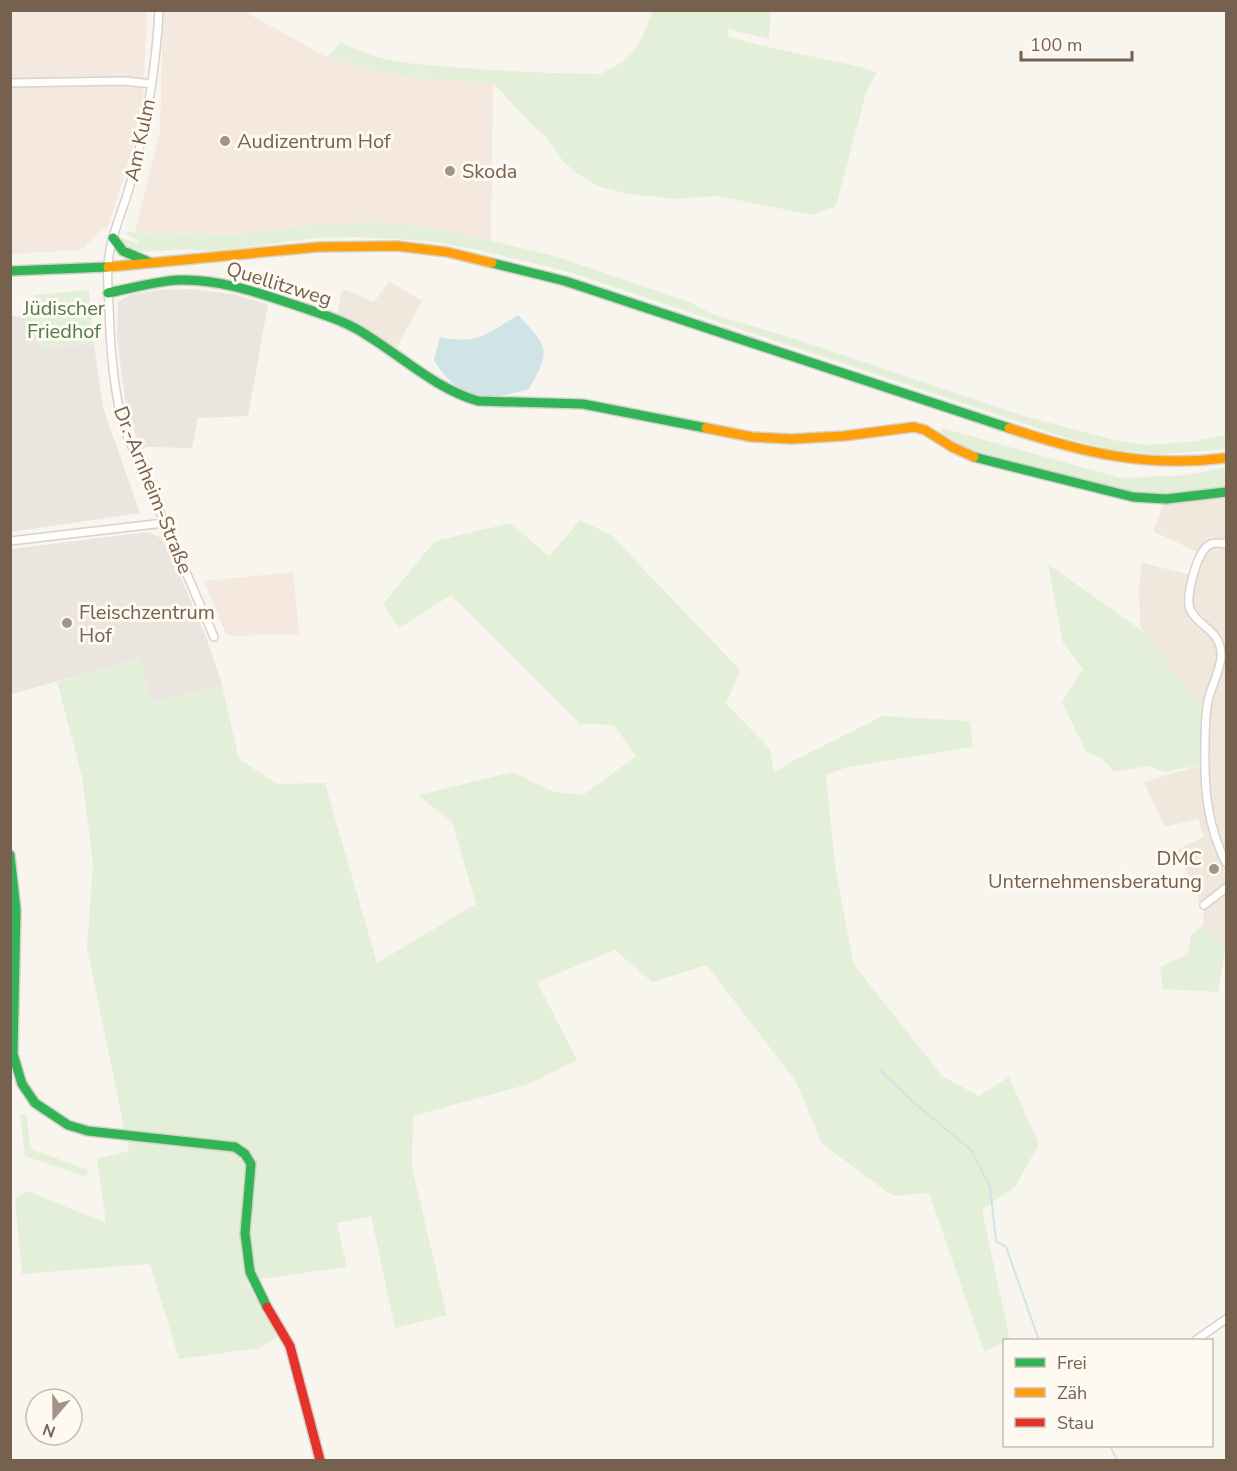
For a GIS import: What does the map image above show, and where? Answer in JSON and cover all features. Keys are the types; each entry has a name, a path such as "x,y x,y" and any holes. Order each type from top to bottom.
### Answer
{"main road":[{"path":"113,238 116,246 122,252 153,264"},
{"path":"10,271 153,264 334,246 397,246 447,252 565,281 1088,453 1118,459 1168,463 1227,458"},
{"name":"Quellitzweg","path":"108,293 179,280 228,285 260,292 332,318 365,333 446,389 462,397 478,401 583,404 752,437 778,439 802,440 858,435 912,427 934,434 957,450 978,458 1133,497 1166,499 1227,492"},
{"path":"10,855 16,910 12,953 13,1054 22,1084 35,1103 68,1125 88,1131 235,1147 245,1155 251,1164 245,1233 250,1272 256,1287 290,1346 320,1461"}],"street":[{"name":"Am Kulm","path":"108,267 113,238 140,150 158,43 159,10"},
{"path":"10,83 124,81 152,84"},
{"name":"Dr.-Arnheim-Straße","path":"108,267 111,364 123,426 214,637"},
{"path":"10,541 164,523"},
{"path":"1227,544 1209,545 1202,552 1188,597 1194,615 1211,630 1221,646 1221,659 1206,719 1204,773 1209,817 1227,863"},
{"path":"1204,905 1227,888"},
{"path":"1199,1339 1227,1318"}],"shaded area":[{"path":"11,11 147,11 143,100 135,140 108,227 99,232 80,250 11,254"},
{"path":"163,11 243,11 327,57 402,77 493,83 491,241 448,230 313,225 234,235 135,232 160,131"},
{"path":"389,281 422,301 395,350 336,318 343,289 374,302"},
{"path":"191,289 232,294 268,304 248,416 198,418 192,448 147,447 140,450 125,399 117,338 118,302 132,294"},
{"path":"518,315 536,335 543,349 541,365 529,389 500,396 475,394 453,383 434,360 440,337 473,339 490,332"},
{"path":"11,316 36,317 39,348 94,344 103,408 140,513 11,532"},
{"path":"1226,490 1226,946 1204,925 1203,909 1177,850 1204,837 1198,819 1165,827 1144,782 1201,765 1197,698 1144,632 1140,624 1139,591 1142,563 1191,575 1197,552 1153,531 1164,503"},
{"path":"148,532 165,540 206,637 222,685 151,703 139,659 11,694 11,549"},
{"path":"293,572 299,634 235,636 226,634 204,581"}],"green space":[{"path":"771,10 769,39 728,29 728,36 877,72 866,93 836,206 813,215 717,196 676,199 629,194 600,187 576,173 562,160 546,136 535,128 493,83 402,77 327,57 341,42 371,55 418,64 600,74 621,63 634,51 652,12 648,11"},
{"path":"377,222 448,230 558,257 689,302 712,314 799,340 1024,416 1118,441 1148,445 1189,442 1226,435 1226,449 1160,455 1110,449 1073,440 569,272 479,250 428,241 355,237 316,238 225,250 129,252 119,240 123,238 137,244 138,241 123,232 234,235 313,225"},
{"name":"Jüdischer Friedhof","path":"89,290 94,344 39,348 34,295"},
{"path":"942,428 1121,478 1187,475 1226,467 1226,490 1203,493 1131,493 973,453 939,434"},
{"path":"580,520 611,535 740,670 726,704 770,749 774,773 789,763 883,716 970,721 973,747 847,767 826,775 836,873 854,965 942,1076 979,1096 1009,1077 1039,1144 1015,1187 982,1210 1010,1339 1003,1339 1003,1343 984,1351 929,1193 893,1196 822,1144 796,1082 707,965 652,982 615,950 537,982 577,1060 529,1084 413,1116 412,1168 447,1315 395,1328 371,1216 337,1223 347,1267 246,1281 278,1337 259,1348 179,1359 150,1264 22,1274 15,1198 27,1191 106,1223 97,1159 129,1151 87,948 93,864 82,777 57,682 140,659 152,702 222,685 239,759 277,784 325,783 377,963 476,904 452,822 418,795 513,772 554,792 583,795 636,756 614,725 580,724 451,595 399,628 383,604 435,541 511,523 549,557"},
{"path":"1048,564 1144,632 1197,698 1203,710 1201,765 1165,772 1148,766 1114,772 1103,759 1086,752 1062,702 1083,669 1063,643"},
{"path":"1204,925 1226,946 1218,992 1163,989 1160,967 1188,954 1191,935"},
{"path":"26,1114 31,1149 88,1170 86,1177 25,1156 20,1115"}],"waterway":[{"path":"880,1070 913,1102 971,1150 990,1187 996,1241 1006,1247 1039,1339"},
{"path":"1110,1447 1117,1460"}],"traffic: fast":[{"path":"113,238 123,251 149,262"},
{"path":"492,263 565,281 1009,428"},
{"path":"10,271 108,267"},
{"path":"108,293 153,283 180,280 196,280 242,288 344,323 368,336 434,381 478,401 583,404 706,428"},
{"path":"974,457 1133,497 1166,499 1226,492"},
{"path":"10,855 16,910 13,1054 22,1084 35,1103 68,1125 88,1131 235,1147 245,1154 251,1164 245,1233 250,1272 267,1307"}],"traffic: slow":[{"path":"108,267 318,247 397,246 447,252 492,263"},
{"path":"706,428 752,437 791,439 844,436 914,427 925,430 952,447 974,457"},
{"path":"1009,428 1063,445 1116,456 1169,461 1226,458"}],"traffic: jam":[{"path":"267,1307 290,1346 320,1460"}],"place":[{"name":"Audizentrum Hof","path":"225,141"},
{"name":"Skoda","path":"450,171"},
{"name":"Fleischzentrum Hof","path":"67,623"},
{"name":"DMC Unternehmensberatung","path":"1214,869"}]}
